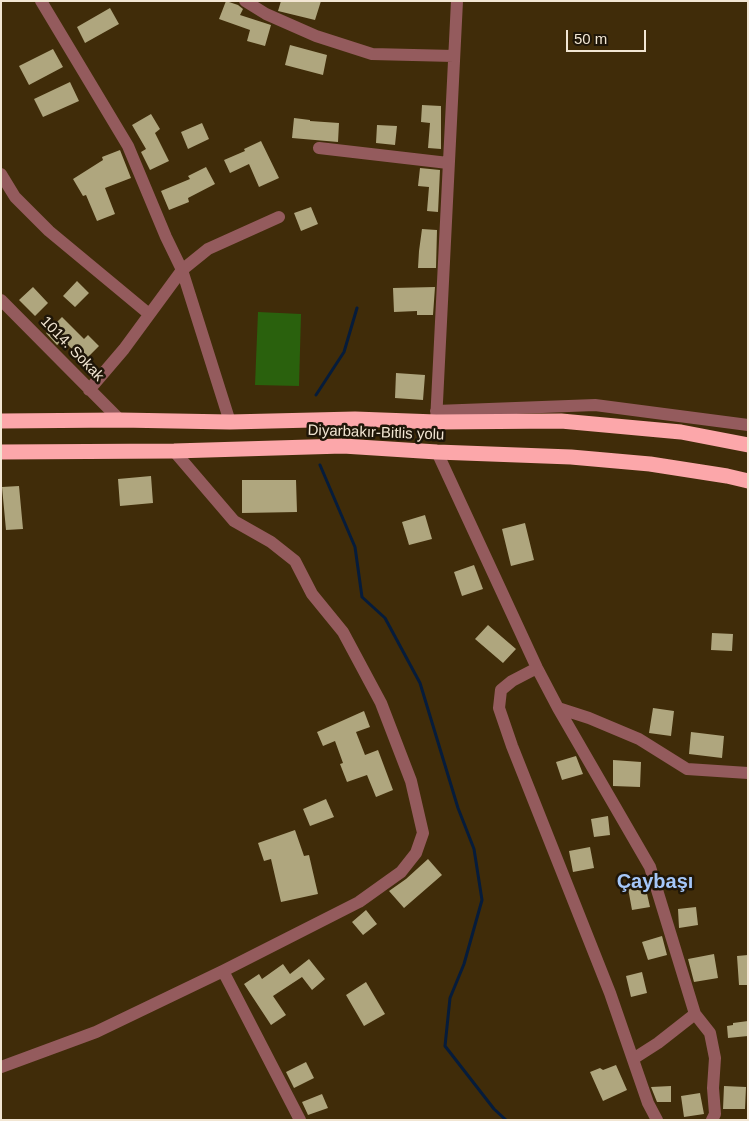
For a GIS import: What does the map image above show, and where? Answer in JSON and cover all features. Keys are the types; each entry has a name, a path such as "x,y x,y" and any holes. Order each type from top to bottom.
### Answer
{"highway":[{"name":"Diyarbakır-Bitlis yolu","path":"1,421 120,420 230,422 436,417 561,421 681,432 748,445"},
{"name":"Diyarbakır-Bitlis yolu","path":"1,452 174,451 343,446 571,457 650,464 728,476 748,481"}],"street":[{"path":"42,1 128,146 182,270 230,422"},
{"path":"244,1 266,14 316,36 372,54 454,56"},
{"path":"456,1 436,417 595,406 748,425"},
{"path":"318,148 448,163"},
{"path":"1,174 15,197 49,231 150,314"},
{"path":"89,390 150,314 182,270 208,250 278,217"},
{"name":"1014. Sokak","path":"1,300 120,420"},
{"path":"1,1067 96,1032 223,971 359,902 401,872 416,853 423,833 411,781 381,703 343,632 312,594 295,561 271,542 234,521 174,451"},
{"path":"437,452 537,668 650,867 695,1014 710,1033 715,1058 715,1114 712,1120"},
{"path":"537,668 512,681 501,690 500,708 512,746 610,993 648,1103 657,1120"},
{"path":"558,708 589,718 639,739 687,769 748,774"},
{"path":"223,971 300,1120"},
{"path":"633,1059 658,1043 695,1014"}],"green space":[{"path":"258,312 301,314 299,386 255,385"}],"building":[{"path":"226,1 243,9 240,15 271,25 265,46 247,41 250,30 219,19"},
{"path":"281,1 321,1 315,20 278,11"},
{"path":"110,8 119,24 85,43 77,27"},
{"path":"290,45 327,55 323,75 285,65"},
{"path":"53,49 63,67 29,85 19,66"},
{"path":"70,82 79,101 43,117 34,99"},
{"path":"422,105 441,106 441,149 428,148 430,123 421,122"},
{"path":"151,114 160,129 155,133 169,161 150,170 141,152 146,149 132,125"},
{"path":"294,118 339,123 338,142 292,138"},
{"path":"202,123 209,139 188,149 181,132"},
{"path":"377,125 397,126 395,145 376,143"},
{"path":"261,141 279,178 259,187 249,164 230,173 224,160 245,151 244,149"},
{"path":"120,150 131,178 105,188 115,214 97,221 86,195 83,196 73,179 103,160 102,157"},
{"path":"206,167 215,184 188,198 189,202 169,210 161,191 190,179 188,176"},
{"path":"420,168 440,170 438,212 427,211 429,187 418,186"},
{"path":"311,207 318,224 301,231 294,213"},
{"path":"422,229 437,230 436,268 418,268"},
{"path":"77,281 89,293 75,307 63,296"},
{"path":"33,287 48,303 35,316 19,300"},
{"path":"435,287 433,315 417,315 417,311 394,312 393,288"},
{"path":"62,317 84,339 88,335 99,346 84,361 63,340 57,345 46,333"},
{"path":"396,373 425,375 423,400 395,398"},
{"path":"151,476 153,503 120,506 118,479"},
{"path":"242,480 296,480 297,512 242,513"},
{"path":"19,486 23,529 6,530 2,487"},
{"path":"425,515 432,539 409,545 402,522"},
{"path":"525,523 534,560 511,566 502,529"},
{"path":"474,565 483,589 462,596 454,572"},
{"path":"488,625 516,649 503,663 475,639"},
{"path":"712,633 733,634 732,651 711,650"},
{"path":"653,708 674,711 671,736 649,733"},
{"path":"364,711 370,727 356,732 365,755 378,750 393,790 376,797 367,775 347,782 340,764 343,763 335,741 323,746 317,732"},
{"path":"691,732 724,736 722,758 689,754"},
{"path":"576,756 583,774 562,780 556,762"},
{"path":"613,760 641,762 640,787 613,786"},
{"path":"326,799 334,817 310,826 303,809"},
{"path":"608,816 610,835 594,837 591,819"},
{"path":"295,830 304,856 309,855 318,894 281,902 271,859 264,861 258,843"},
{"path":"590,847 594,868 573,872 569,851"},
{"path":"428,859 442,875 404,908 389,891 406,879"},
{"path":"645,885 650,907 632,910 628,888"},
{"path":"696,907 698,925 679,928 678,909"},
{"path":"366,910 377,924 363,935 352,922"},
{"path":"662,936 667,955 648,960 642,942"},
{"path":"714,954 718,978 694,982 688,959"},
{"path":"748,955 748,985 739,985 737,956"},
{"path":"309,959 325,979 312,990 302,977 273,996 286,1015 271,1025 244,984 259,974 262,979 283,964 290,974"},
{"path":"642,972 647,993 631,997 626,976"},
{"path":"366,982 385,1014 364,1026 346,995"},
{"path":"748,1021 748,1036 728,1038 727,1026 733,1025 733,1023"},
{"path":"306,1062 314,1078 294,1088 286,1072"},
{"path":"616,1065 627,1090 603,1101 590,1072"},
{"path":"671,1086 671,1102 657,1102 651,1087"},
{"path":"724,1086 746,1087 745,1109 723,1109"},
{"path":"700,1093 704,1114 684,1117 681,1096"},
{"path":"322,1094 328,1108 308,1115 302,1102"}],"waterway":[{"path":"316,395 344,352 357,308"},
{"path":"320,465 355,547 362,597 385,618 420,683 458,808 474,849 482,900 464,964 450,998 445,1046 494,1109 506,1120"}],"district":[{"name":"Çaybaşı","path":"655,882"}]}
